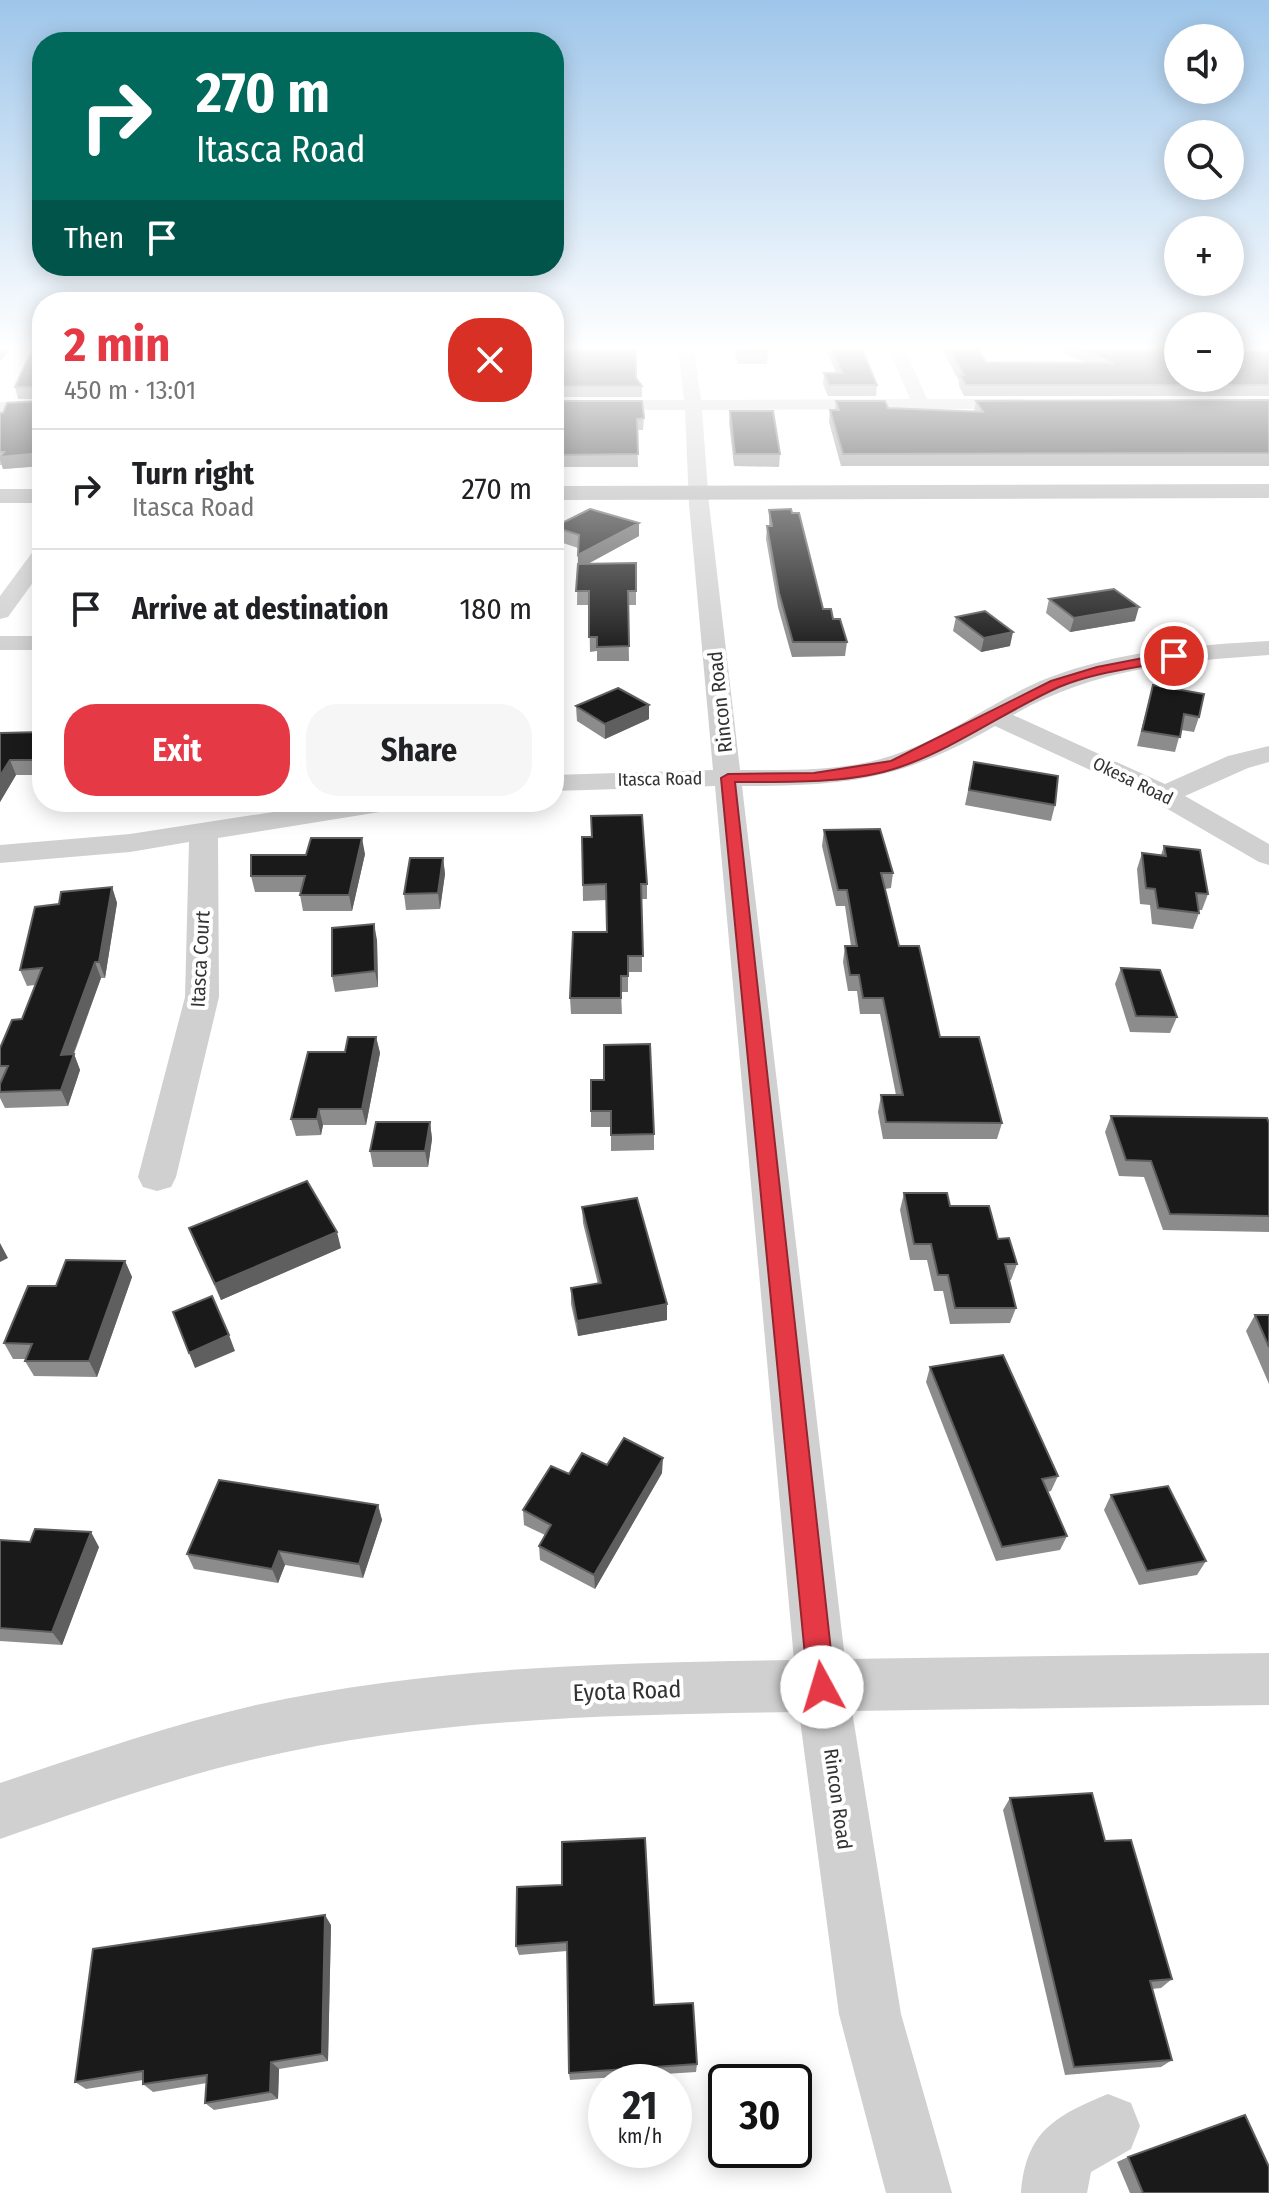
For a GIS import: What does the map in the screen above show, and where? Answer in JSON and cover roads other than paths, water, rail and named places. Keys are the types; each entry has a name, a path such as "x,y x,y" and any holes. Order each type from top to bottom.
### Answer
{"main road":[{"path":"564,493 1269,491"},
{"path":"0,496 32,496"}],"street":[{"name":"Rincon Road","path":"696,451 822,1687 870,2014 919,2193"},
{"path":"0,612 32,569"},
{"path":"0,643 32,643"},
{"name":"Itasca Road","path":"564,783 814,778 894,765 1056,684 1097,671 1152,659 1269,648"},
{"name":"Okesa Road","path":"992,715 1164,795 1269,856"},
{"path":"1164,795 1238,762 1269,754"},
{"path":"0,854 130,843 331,812"},
{"name":"Itasca Court","path":"157,1177 202,997 204,833"},
{"name":"Eyota Road","path":"0,1811 143,1763 256,1732 416,1704 618,1689 1269,1679"},
{"path":"1054,2193 1054,2174 1071,2143 1108,2126"}]}
